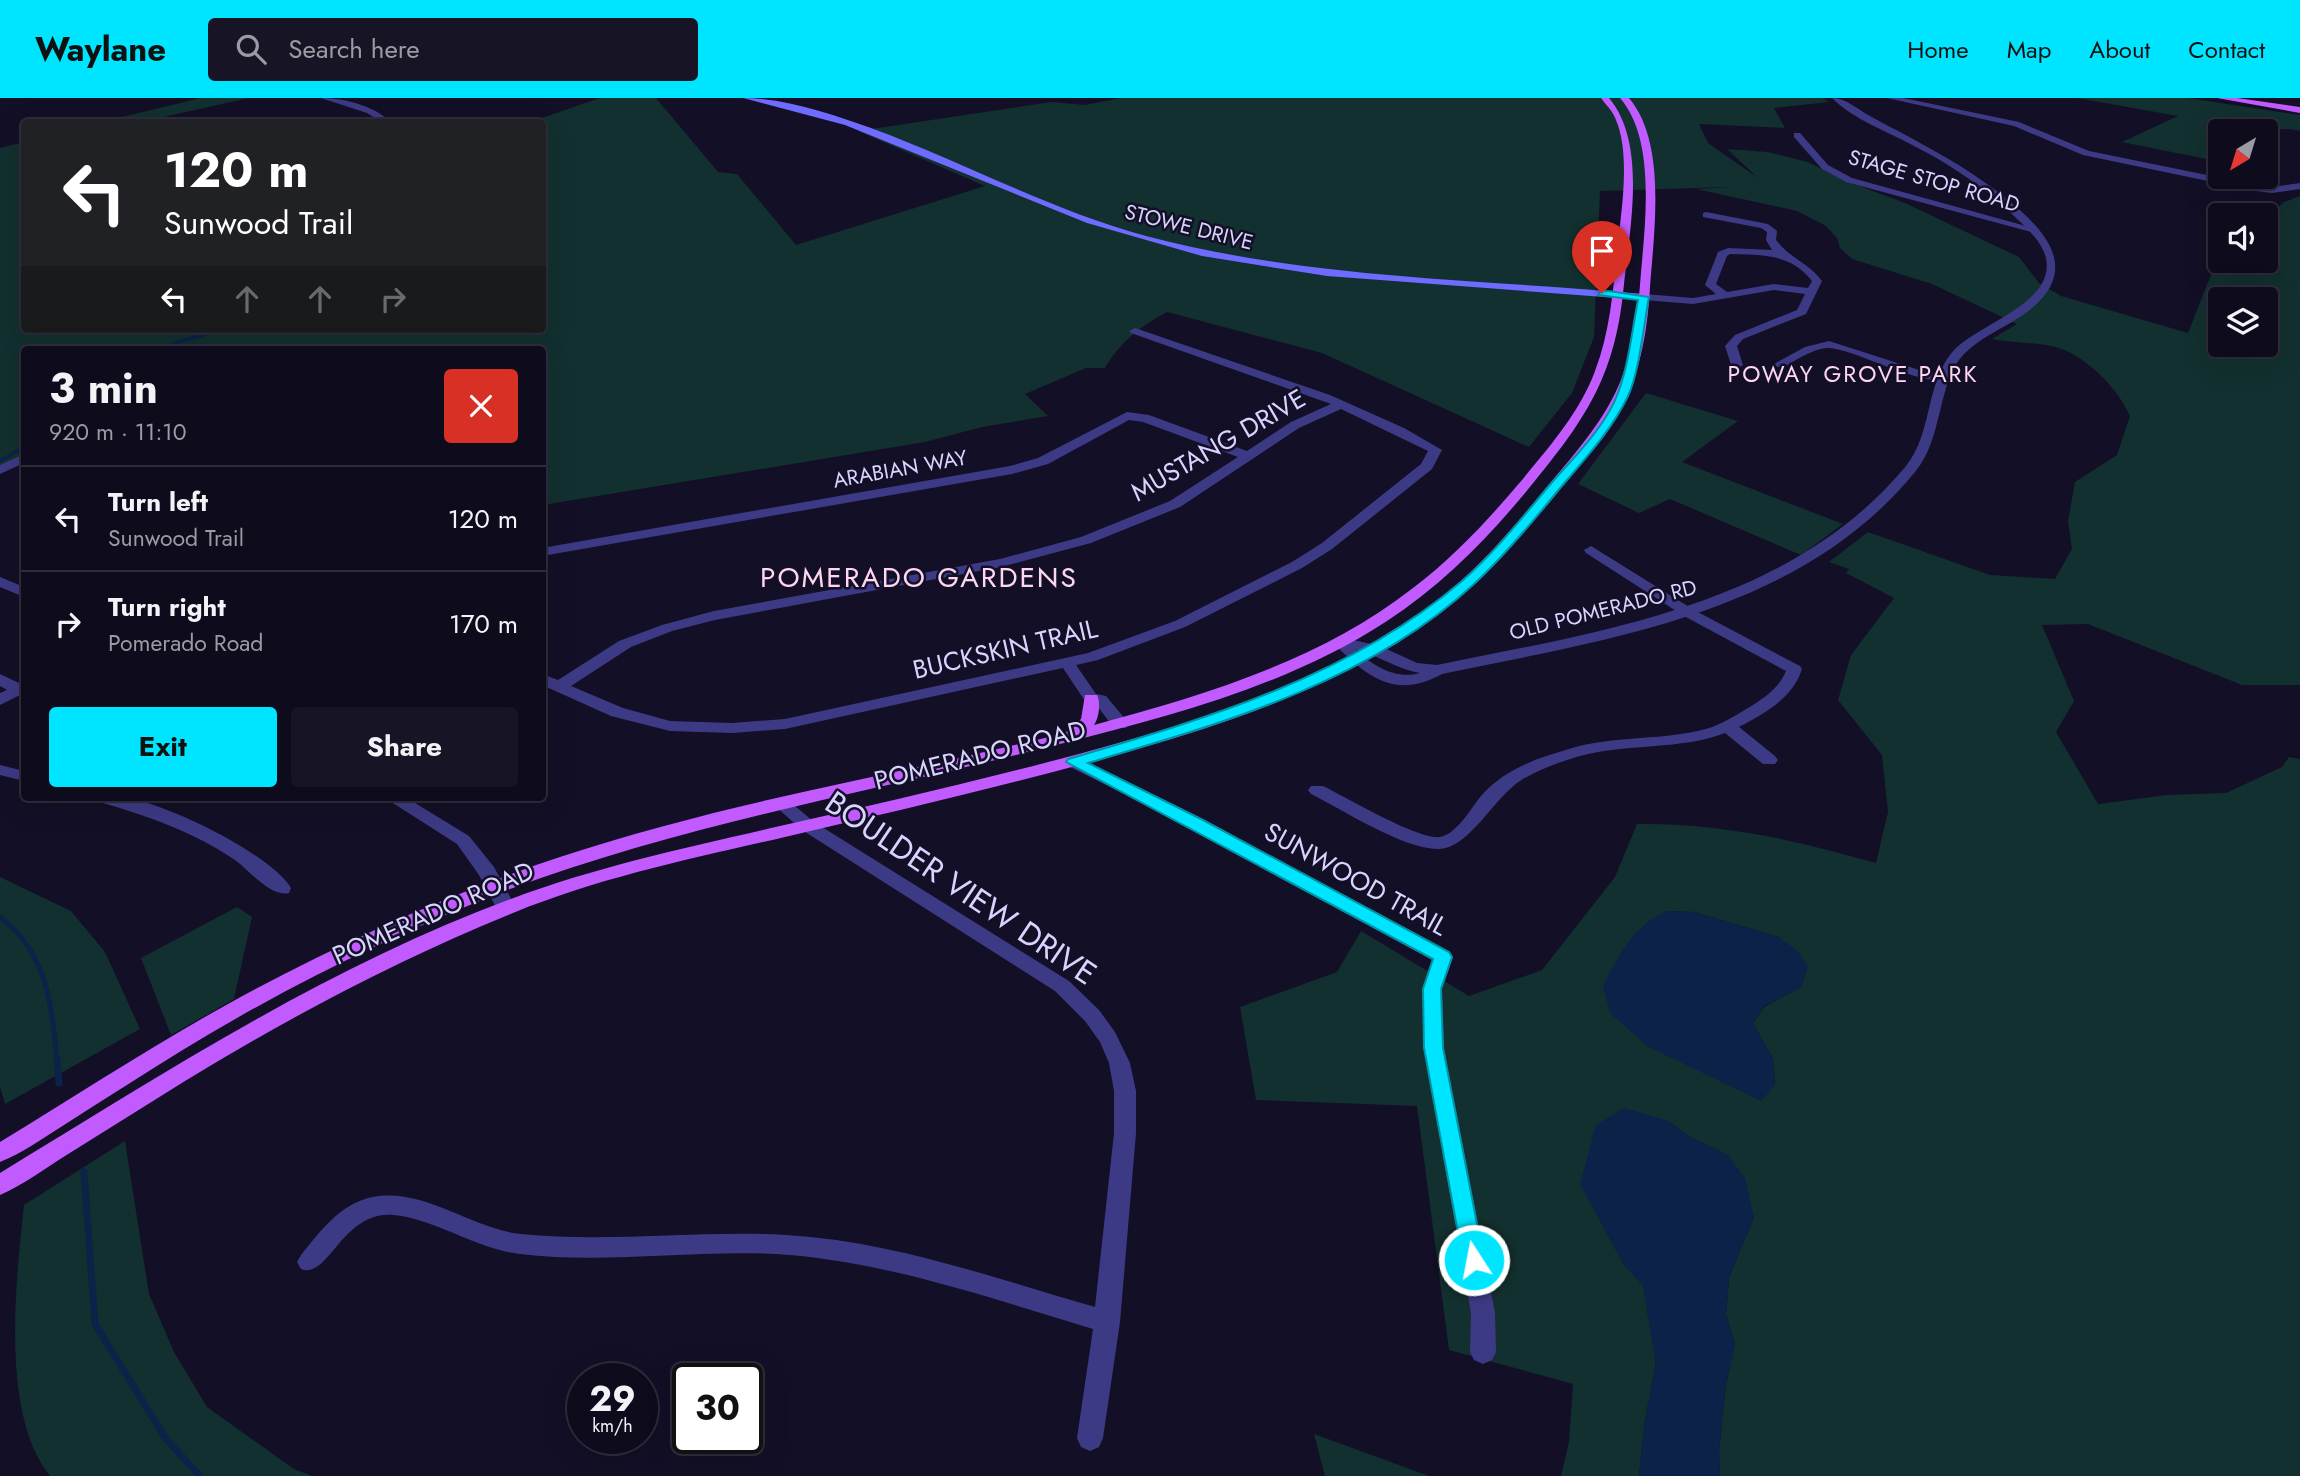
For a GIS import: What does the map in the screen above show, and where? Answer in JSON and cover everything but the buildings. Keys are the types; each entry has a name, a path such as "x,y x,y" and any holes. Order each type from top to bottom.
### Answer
{"main road":[{"name":"STOWE DRIVE","path":"747,98 789,105 862,125 1095,222 1176,247 1231,259 1330,273 1644,297"},
{"name":"POMERADO ROAD","path":"0,1153 201,1029 266,994 346,953 496,887 643,837 1068,737 1198,702 1340,642 1417,593 1492,523 1548,456 1595,391 1608,360 1618,294 1626,160 1621,120 1605,98"},
{"name":"POMERADO ROAD","path":"0,1185 276,1017 392,958 506,908 558,888 647,862 1074,762 1212,722 1297,689 1356,660 1437,608 1469,582 1517,533 1599,433 1624,394 1644,297 1647,143 1641,120 1624,98"},
{"path":"2221,98 2300,108"},
{"path":"2249,98 2300,108"},
{"path":"1068,737 1089,721 1091,698"},
{"path":"1074,762 1088,749 1111,743 1120,724"}],"street":[{"path":"325,98 370,111 383,119"},
{"name":"OLD POMERADO RD","path":"1340,642 1374,649 1413,667 1437,670 1689,612 1740,594 1795,567 1828,546 1864,517 1911,470 1928,445 1946,377 1958,352 2032,303 2046,287 2050,273 2050,256 2035,230 2025,220 1943,159 1871,121 1836,98"},
{"path":"1891,98 2016,124 2073,149 2106,157 2256,188 2272,190 2300,186"},
{"name":"STAGE STOP ROAD","path":"1797,135 1825,167 1849,180 2035,230"},
{"path":"1706,215 1765,226 1772,231 1771,240 1780,253 1814,274 1817,281 1802,312 1794,318 1739,337 1731,346 1737,366"},
{"path":"1725,295 1710,285 1722,254 1728,251 1780,253"},
{"path":"1644,297 1693,300 1774,287 1812,292"},
{"path":"1135,331 1291,383 1341,404"},
{"path":"1779,365 1809,349 1829,344 1914,372 1946,377"},
{"name":"MUSTANG DRIVE","path":"559,687 625,644 667,628 1001,563 1086,540 1175,504 1295,425 1341,404"},
{"name":"BUCKSKIN TRAIL","path":"546,681 617,712 670,726 732,728 785,724 1092,657 1180,624 1297,565 1327,546 1427,466 1434,456 1436,450 1428,445 1341,404"},
{"name":"ARABIAN WAY","path":"546,551 1012,470 1043,461 1126,416 1145,418 1248,456"},
{"path":"0,470 21,460"},
{"path":"1317,790 1419,839 1440,843 1456,838 1477,808 1499,787 1547,761 1598,746 1653,741 1728,727 1769,701 1792,676 1794,669 1780,660 1689,612 1591,550"},
{"path":"0,581 21,592"},
{"name":"OLD POMERADO RD","path":"1340,642 1356,660 1370,669 1398,680 1427,677 1437,670"},
{"path":"1067,663 1091,698 1100,699 1120,724"},
{"path":"0,679 21,688"},
{"path":"0,700 21,688"},
{"path":"1728,727 1769,760"},
{"name":"SUNWOOD TRAIL","path":"1074,762 1197,824 1443,957 1432,989 1434,1048 1483,1313 1483,1352"},
{"path":"0,770 21,775"},
{"path":"117,801 166,814 215,837 261,868 282,888"},
{"path":"399,801 463,839 496,887 506,908"},
{"name":"BOULDER VIEW DRIVE","path":"783,805 808,826 1062,986 1081,1002 1109,1037 1123,1077 1125,1124 1108,1322 1090,1438"},
{"path":"309,1262 348,1218 362,1209 387,1205 517,1244 603,1247 723,1243 791,1245 883,1258 1108,1322"}],"green space":[{"path":"201,98 249,98 154,119 114,119"},
{"path":"600,98 656,98 718,172 737,174 796,245 985,186 858,131 1051,102 1085,105 1121,98 1823,98 1829,102 1774,108 1785,128 1699,124 1708,143 1758,178 1727,149 1768,152 1808,162 1846,181 1905,203 2019,257 2039,283 2061,296 2188,333 2212,273 2278,273 2278,208 2284,202 2300,196 2300,685 2242,685 2088,624 2042,625 2074,701 2056,732 2098,804 2167,795 2226,793 2282,767 2289,757 2300,759 2300,1476 1720,1476 1719,1450 1726,1384 1735,1344 1726,1314 1729,1278 1754,1217 1728,1155 1692,1138 1666,1120 1601,1222 1624,1265 1643,1285 1656,1363 1644,1426 1639,1476 1561,1476 1569,1442 1573,1384 1449,1350 1417,1106 1256,1100 1240,1007 1337,972 1361,931 1469,996 1542,970 1615,877 1637,824 1698,826 1758,834 1876,863 1888,812 1882,755 1838,700 1851,655 1894,598 1846,573 1849,569 1829,562 1868,532 1990,575 2055,579 2072,549 2068,521 2075,482 2117,455 2130,416 2117,394 2087,363 2063,350 2051,346 1992,339 2017,324 1932,284 1852,259 1840,248 1837,238 1826,226 1797,211 1696,189 1729,187 1600,191 1594,337 1572,393 1529,447 1322,353 1167,312 1132,335 1117,350 1105,368 1086,368 1025,394 1048,416 982,427 925,442 546,505 546,346 21,346 21,456 0,466 0,148 21,143 21,333 546,333 546,119 539,119","holes":["1667,911 1694,912 1779,937 1801,987 1764,1007 1753,1023 1773,1059 1775,1085 1603,987 1632,938"]},
{"path":"2077,98 2188,98 2300,115 2300,131 2278,129 2278,119 2208,119 2208,159 2122,142 2178,116"},
{"path":"1646,393 1738,421 1682,462 1843,524 1801,555 1670,499 1639,513 1578,484"},
{"path":"0,877 71,911 105,952 140,1029 5,1104 0,1087"},
{"path":"237,907 252,917 234,999 171,1035 141,958"},
{"path":"125,1141 149,1294 174,1352 207,1407 294,1469 312,1476 50,1476 34,1450 24,1418 15,1346 24,1205"},
{"path":"1314,1434 1429,1476 1325,1476"}],"water":[{"path":"1667,911 1694,912 1779,937 1798,951 1808,967 1802,987 1764,1006 1753,1023 1773,1059 1775,1085 1761,1101 1647,1046 1610,1013 1603,987 1614,964 1636,932"},
{"path":"1624,1108 1666,1120 1692,1138 1728,1155 1745,1178 1754,1217 1729,1278 1726,1314 1735,1344 1726,1384 1719,1450 1720,1476 1639,1476 1644,1426 1656,1363 1643,1285 1624,1265 1580,1184 1596,1125"}],"waterway":[{"path":"170,346 209,333"},
{"path":"0,461 21,449"},
{"path":"0,917 16,931 37,963 49,1000 57,1061"},
{"path":"57,1059 59,1083"},
{"path":"84,1172 95,1324 166,1439 200,1476"}],"district":[{"name":"POWAY GROVE PARK","path":"1853,374"},
{"name":"POMERADO GARDENS","path":"919,577"}],"route":[{"path":"1474,1260 1434,1048 1432,989 1443,957 1197,824 1074,762 1212,722 1297,689 1374,649 1437,608 1469,582 1517,533 1599,433 1624,394 1633,362 1644,297 1602,293"}]}
